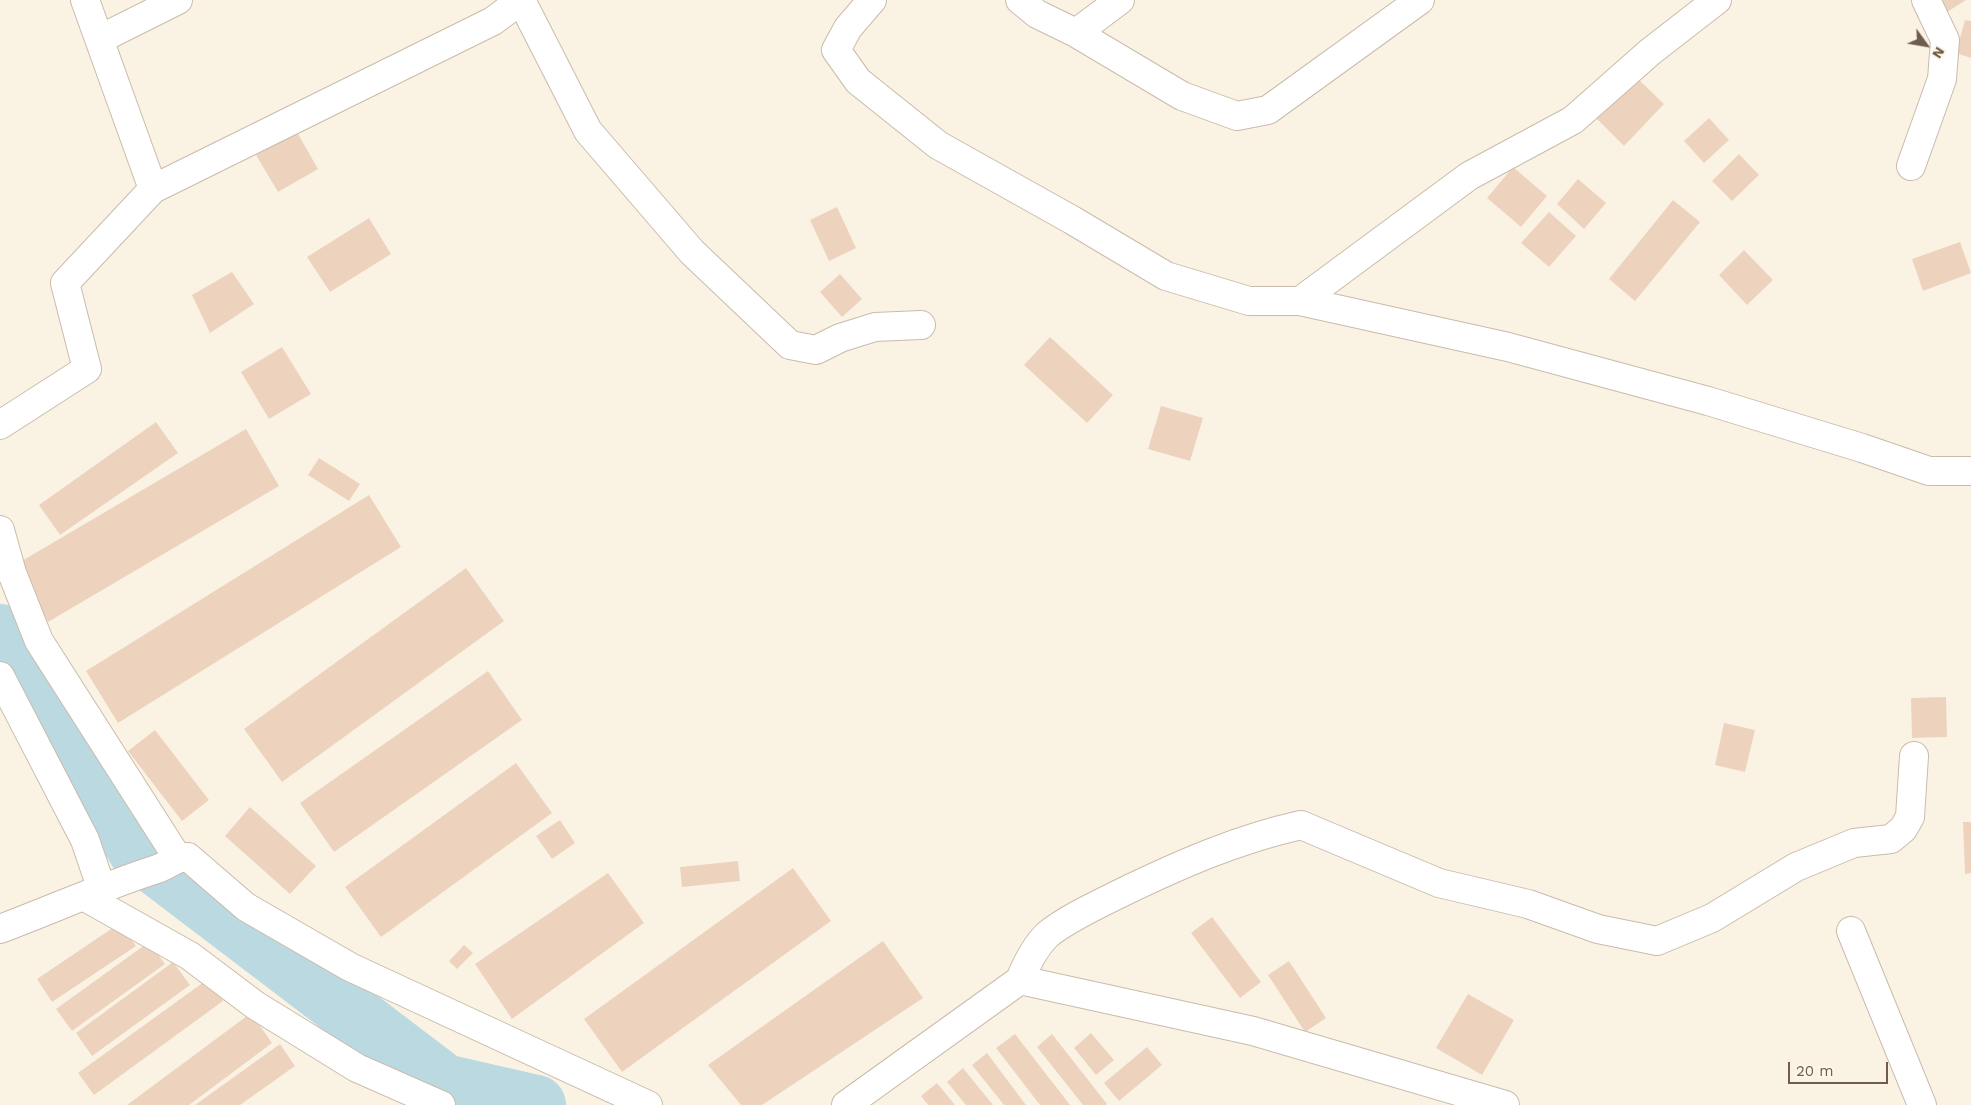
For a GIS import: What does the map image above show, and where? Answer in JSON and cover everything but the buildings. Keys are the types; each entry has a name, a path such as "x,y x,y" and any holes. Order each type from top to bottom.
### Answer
{"street":[{"path":"85,0 153,189"},
{"path":"100,39 178,0"},
{"path":"0,425 87,369 65,282 153,189 493,21 521,0 588,131 692,252 790,345 816,350 840,338 875,327 922,325"},
{"path":"872,0 848,28 836,50 858,81 938,145 1072,220 1166,276 1249,301 1300,301 1527,352 1708,401 1862,448 1929,471 1971,471"},
{"path":"1020,0 1037,14 1076,33 1182,96 1237,116 1268,110 1420,0"},
{"path":"1076,33 1120,0"},
{"path":"1300,301 1469,176 1573,120 1650,52 1717,0"},
{"path":"1911,166 1942,79 1945,40 1926,0"},
{"path":"0,530 12,573 39,642 170,862"},
{"path":"0,676 85,840 93,892 190,956 255,1005 357,1068 441,1105"},
{"path":"846,1105 1020,980 1027,963 1047,936 1098,904 1190,859 1278,830 1301,825 1439,883 1528,904 1598,929 1657,941 1712,918 1796,868 1854,843 1891,839 1903,829 1910,817 1914,756"},
{"path":"0,929 170,862 188,857 246,907 350,967 648,1105"},
{"path":"1851,931 1922,1105"},
{"path":"1020,980 1253,1032 1505,1105"}],"waterway":[{"path":"0,634 56,719 139,852 444,1084 536,1105"}]}
